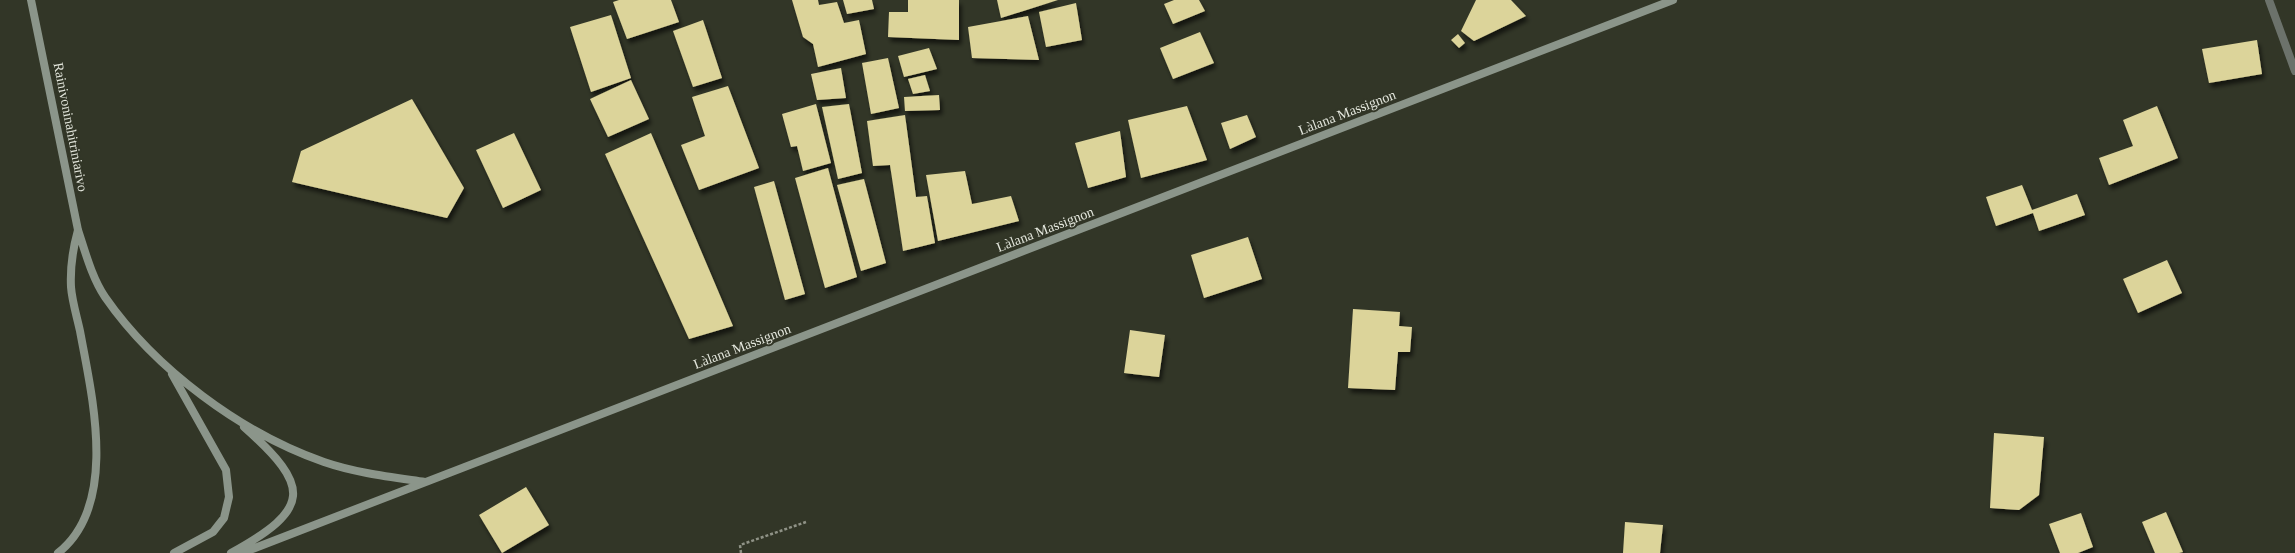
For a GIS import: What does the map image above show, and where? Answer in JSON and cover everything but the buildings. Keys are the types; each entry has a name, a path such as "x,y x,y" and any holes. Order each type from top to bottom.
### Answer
{"main road":[{"name":"Rainivoninahitriniarivo","path":"31,0 78,230 87,258 104,296 170,371"},
{"name":"Làlana Massignon","path":"242,553 1673,0"},
{"path":"58,553 83,523 90,505 95,480 94,421 91,394 71,287 72,253 78,230"},
{"path":"170,371 227,412 280,443 324,462 365,473 425,483"},
{"path":"170,371 226,470 229,497 224,518 213,532 174,553"},
{"path":"227,412 262,443 284,466 293,486 293,505 282,520 250,543 232,553"}],"street":[{"path":"2269,0 2295,71"}],"path":[{"path":"741,553 740,545 806,522"}]}
